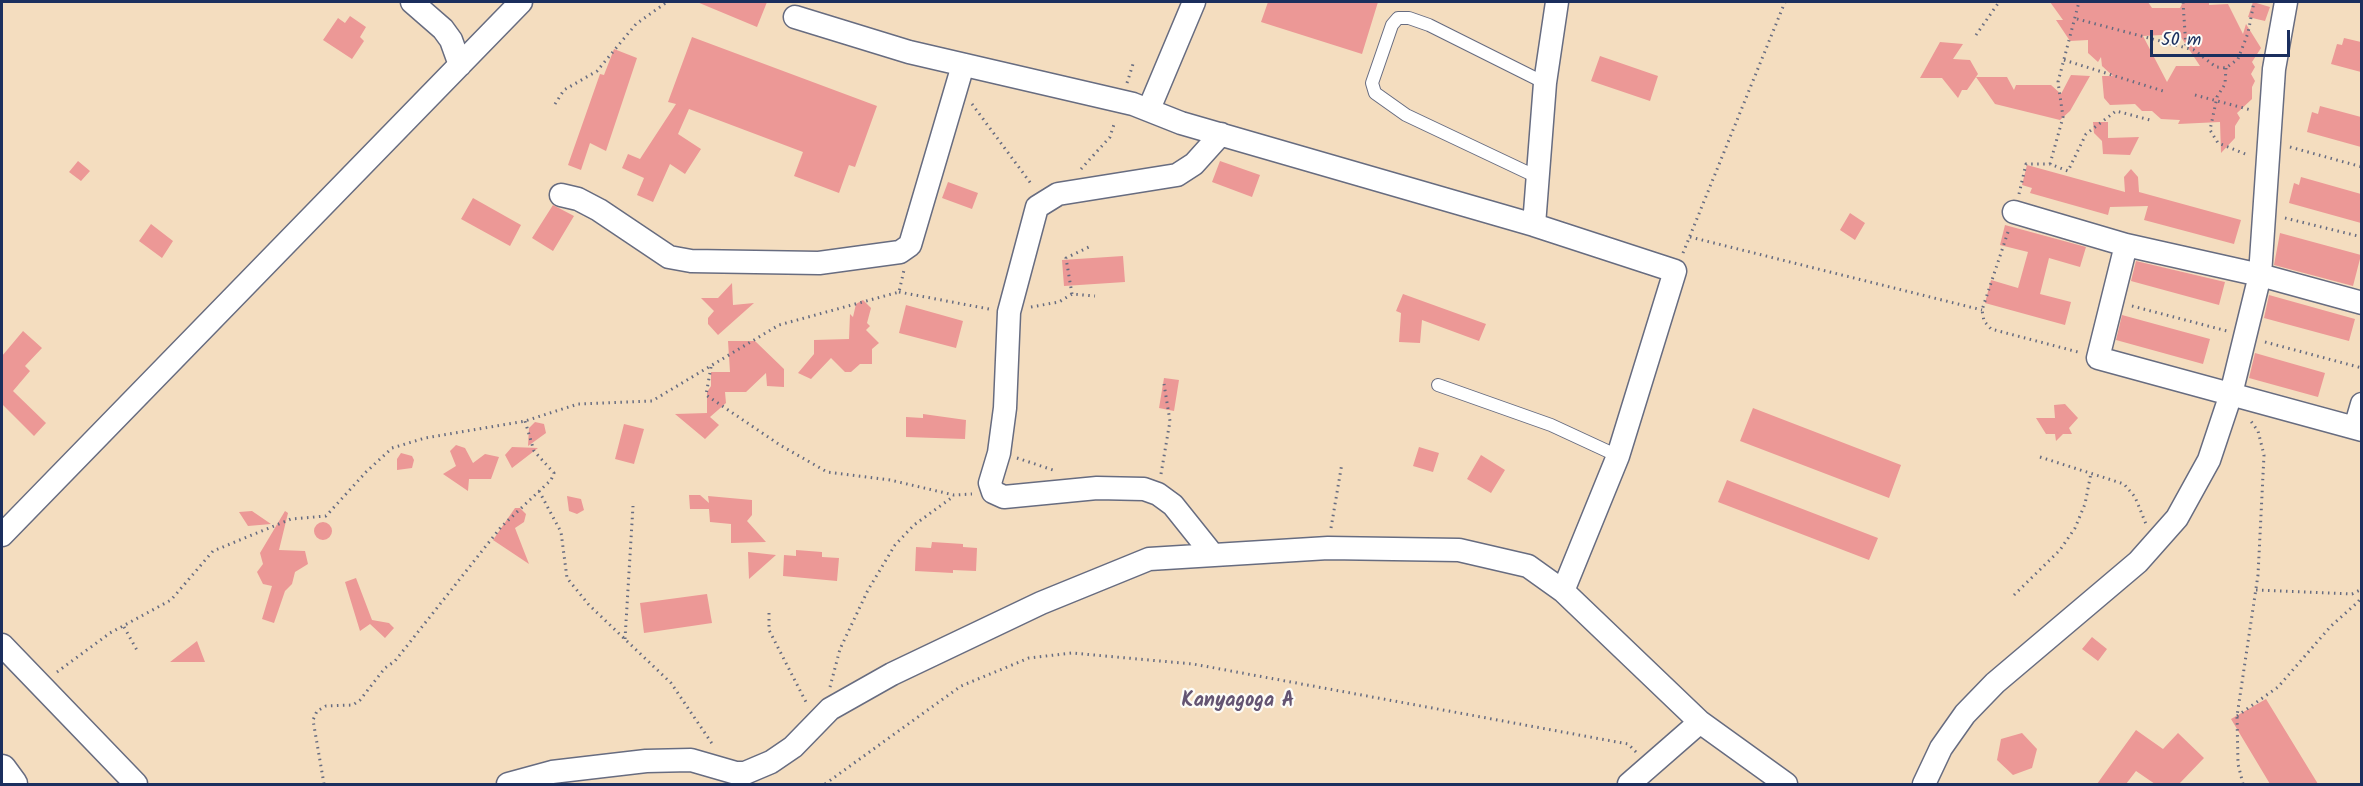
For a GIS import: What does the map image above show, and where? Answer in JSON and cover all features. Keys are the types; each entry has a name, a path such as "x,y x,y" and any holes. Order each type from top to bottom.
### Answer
{"street":[{"path":"412,2 443,29 451,40 460,65"},
{"path":"2,535 521,2"},
{"path":"1149,110 1194,2"},
{"path":"1534,225 1535,176 1557,2"},
{"path":"1924,784 1941,748 1965,714 1995,683 2138,562 2177,518 2209,460 2231,394 2260,275 2274,69 2286,2"},
{"path":"795,17 960,75 1121,102 1181,123 1534,225 1675,271 1618,456 1563,591"},
{"path":"561,195 578,199 599,210 669,257 691,261 819,263 900,252 910,245 960,75"},
{"path":"1213,555 1173,505 1158,494 1144,489 1097,488 1004,497 993,492 990,483 999,453 1005,408 1010,308 1033,217 1051,198 1177,175 1194,164 1221,134"},
{"path":"2014,212 2126,245 2260,275 2361,303"},
{"path":"2126,245 2098,357 2358,429 2361,404"},
{"path":"508,784 552,772 646,761 691,760 740,775 771,762 793,747 825,716 914,664 1041,603 1121,570 1149,560 1328,548 1459,550 1528,566 1563,591 1700,722 1786,784"},
{"path":"2,645 136,784"},
{"path":"1629,784 1700,722"},
{"path":"2,769 13,784"}],"lane":[{"path":"1535,176 1406,115 1375,93 1372,83 1392,25 1398,18 1409,18 1429,25 1545,83"},
{"path":"1438,385 1551,425 1618,456"}],"path":[{"path":"555,104 564,90 597,71 636,24 667,2"},
{"path":"1675,271 1785,2"},
{"path":"1976,35 2000,2"},
{"path":"2050,164 2063,117 2058,82 2079,2"},
{"path":"2183,2 2186,48"},
{"path":"2076,19 2194,50 2216,67 2226,68 2238,59 2248,33 2254,2"},
{"path":"2064,60 2163,91"},
{"path":"960,75 1051,198 1110,137 1133,64"},
{"path":"2226,68 2225,84 2216,101 2210,130 2218,143 2235,152 2267,150 2361,166"},
{"path":"2196,95 2249,108 2257,115"},
{"path":"2098,357 1991,329 1984,321 1983,310 2014,212 2026,164 2050,164 2068,171 2086,134 2116,111 2150,120"},
{"path":"2266,213 2361,237"},
{"path":"1690,237 1983,310"},
{"path":"899,292 910,245"},
{"path":"1072,294 1066,258 1090,246"},
{"path":"39,685 110,633 171,600 213,552 291,519 326,516 366,472 392,448 425,438 525,421 578,404 652,401 779,325 899,292 1010,308 1059,302 1072,294 1095,296"},
{"path":"711,367 706,396 780,445 827,472 890,480 954,495 993,492"},
{"path":"1158,494 1170,421 1164,384"},
{"path":"2231,394 2258,431 2264,455 2256,590 2237,716 2238,764 2243,784"},
{"path":"324,784 313,720 317,711 326,706 353,705 360,700 385,668 395,661 501,527 539,491 554,473 534,451 525,421"},
{"path":"999,453 1056,471"},
{"path":"2040,457 2124,484 2135,496 2147,526 2157,540"},
{"path":"1328,548 1342,463"},
{"path":"2014,595 2060,550 2075,528 2085,504 2091,473"},
{"path":"539,491 561,532 567,578 590,605 671,683 740,775"},
{"path":"825,716 840,649 868,590 895,545 914,525 954,495"},
{"path":"625,639 633,506"},
{"path":"2256,590 2352,594 2361,589"},
{"path":"2237,716 2278,687 2331,626 2358,602 2361,596"},
{"path":"769,613 769,630 800,693 825,716"},
{"path":"124,627 138,652"},
{"path":"825,784 961,686 1029,658 1072,653 1193,664 1628,744 1652,766"}],"building":[{"path":"697,2 767,2 757,27"},
{"path":"1268,2 1378,2 1362,54 1261,22"},
{"path":"2050,2 2148,2 2152,8 2180,8 2183,2 2209,2 2209,5 2228,4 2243,34 2246,24 2261,48 2252,62 2255,67 2251,74 2255,81 2252,87 2252,99 2237,113 2240,118 2235,126 2235,138 2221,153 2220,122 2178,124 2180,120 2161,119 2152,111 2142,111 2135,104 2110,105 2104,98 2102,76 2113,76 2102,66 2101,57 2098,62 2088,53 2088,40 2070,41 2056,20 2063,20","holes":["2179,34 2200,66 2176,66 2167,82 2143,36"]},
{"path":"2253,2 2270,7 2265,21 2248,17"},
{"path":"350,16 366,27 360,37 364,41 352,59 323,40 338,18 345,23"},
{"path":"692,37 877,106 855,167 849,165 839,193 794,176 803,152 689,109 678,134 701,149 685,174 670,164 653,202 637,195 644,178 622,168 628,154 640,159 676,104 668,102"},
{"path":"2344,38 2361,42 2361,72 2331,64 2337,44 2342,45"},
{"path":"1940,42 1963,44 1953,59 1970,60 1978,74 1967,90 1962,90 1958,98 1942,78 1920,78"},
{"path":"614,49 637,58 606,151 590,143 581,170 568,165 600,74 604,75"},
{"path":"1600,56 1658,76 1650,101 1591,81"},
{"path":"2071,75 2090,76 2070,111 2060,120 1995,104 1976,77 2007,77 2014,90 2016,85 2051,85 2061,94"},
{"path":"2320,106 2361,117 2361,147 2307,132 2312,112 2318,114"},
{"path":"2093,122 2108,122 2108,138 2139,137 2130,155 2103,154 2102,141 2094,133"},
{"path":"78,161 90,171 81,181 69,172"},
{"path":"1220,161 1260,175 1252,197 1212,182"},
{"path":"2027,165 2125,192 2124,177 2131,169 2138,177 2139,192 2241,220 2234,244 2144,220 2148,206 2110,207 2108,215 2030,193 2032,188 2022,185"},
{"path":"2301,177 2361,194 2361,223 2289,203 2294,183 2299,185"},
{"path":"948,182 978,193 972,209 942,198"},
{"path":"473,198 521,225 510,246 461,219"},
{"path":"553,205 574,216 553,251 532,238"},
{"path":"1850,213 1865,223 1855,240 1840,230"},
{"path":"151,224 173,241 162,258 139,241"},
{"path":"2005,225 2086,247 2080,267 2049,258 2040,294 2071,302 2065,325 1985,303 1991,280 2018,288 2028,252 2000,245"},
{"path":"2280,233 2361,255 2353,286 2274,265"},
{"path":"1123,256 1125,282 1064,286 1062,260"},
{"path":"2136,261 2225,282 2219,305 2131,281"},
{"path":"732,283 733,305 754,303 718,335 708,324 708,318 714,311 701,298 718,298"},
{"path":"1403,294 1486,324 1479,341 1422,320 1420,343 1399,342 1401,313 1396,311"},
{"path":"2269,295 2355,319 2349,341 2264,318"},
{"path":"863,300 871,308 867,323 870,326 866,330 879,343 872,349 872,364 860,364 851,372 845,372 831,358 811,379 798,373 814,354 814,340 849,339 850,314 853,317 856,304"},
{"path":"906,305 963,321 956,348 899,333"},
{"path":"2122,315 2210,339 2203,364 2116,340"},
{"path":"23,331 42,348 25,366 30,371 13,391 46,423 34,436 2,404 2,356"},
{"path":"728,341 755,341 784,369 784,387 767,386 766,373 746,392 725,392 726,403 710,417 719,425 705,439 675,414 707,413 707,392 711,386 711,372 730,372"},
{"path":"2255,353 2325,373 2318,397 2249,378"},
{"path":"1164,378 1179,380 1174,411 1159,408"},
{"path":"2065,404 2078,418 2069,428 2072,434 2063,434 2056,441 2055,434 2046,434 2036,418 2055,418 2054,405"},
{"path":"1753,408 1901,465 1889,498 1740,441"},
{"path":"923,414 966,420 965,439 906,437 906,417 923,418"},
{"path":"535,422 544,424 546,433 528,446 529,428"},
{"path":"624,424 644,429 634,464 615,459"},
{"path":"456,445 465,448 473,463 485,454 499,457 491,479 469,479 468,491 443,474 456,466 450,451"},
{"path":"512,447 538,448 512,468 505,455"},
{"path":"1419,447 1439,453 1433,472 1413,466"},
{"path":"401,453 412,456 414,460 412,468 397,470 397,459"},
{"path":"1481,455 1505,470 1491,493 1467,479"},
{"path":"1727,480 1878,538 1869,560 1718,502"},
{"path":"689,495 700,495 709,503 708,496 752,500 752,515 747,521 766,542 731,543 731,524 710,522 709,509 690,509"},
{"path":"567,496 581,499 584,510 577,514 569,511"},
{"path":"515,508 520,508 526,514 524,522 515,528 529,564 493,540"},
{"path":"252,511 271,524 248,526 239,512"},
{"path":"285,511 288,513 279,550 305,551 308,564 295,572 292,584 285,591 274,623 262,619 272,586 263,584 257,572 263,564 260,553"},
{"path":"323,522 329,525 332,531 329,537 323,540 317,537 314,531 317,525"},
{"path":"932,542 963,544 963,547 977,548 976,571 953,570 953,573 915,571 916,547 931,548"},
{"path":"796,550 822,552 822,557 839,558 837,581 783,576 784,555 796,556"},
{"path":"748,552 776,555 749,579"},
{"path":"356,578 372,620 389,623 394,628 385,638 370,624 360,631 345,582"},
{"path":"707,594 712,623 644,633 640,603"},
{"path":"2092,637 2107,649 2098,661 2082,649"},
{"path":"197,641 205,662 170,662"},
{"path":"2266,699 2318,784 2270,784 2231,719"},
{"path":"2136,730 2163,749 2178,733 2204,758 2179,784 2155,784 2136,771 2126,784 2097,784"},
{"path":"2022,733 2037,749 2032,768 2013,775 1997,760 2001,739"}],"district":[{"name":"Kanyagoga A","path":"1238,703"}]}
